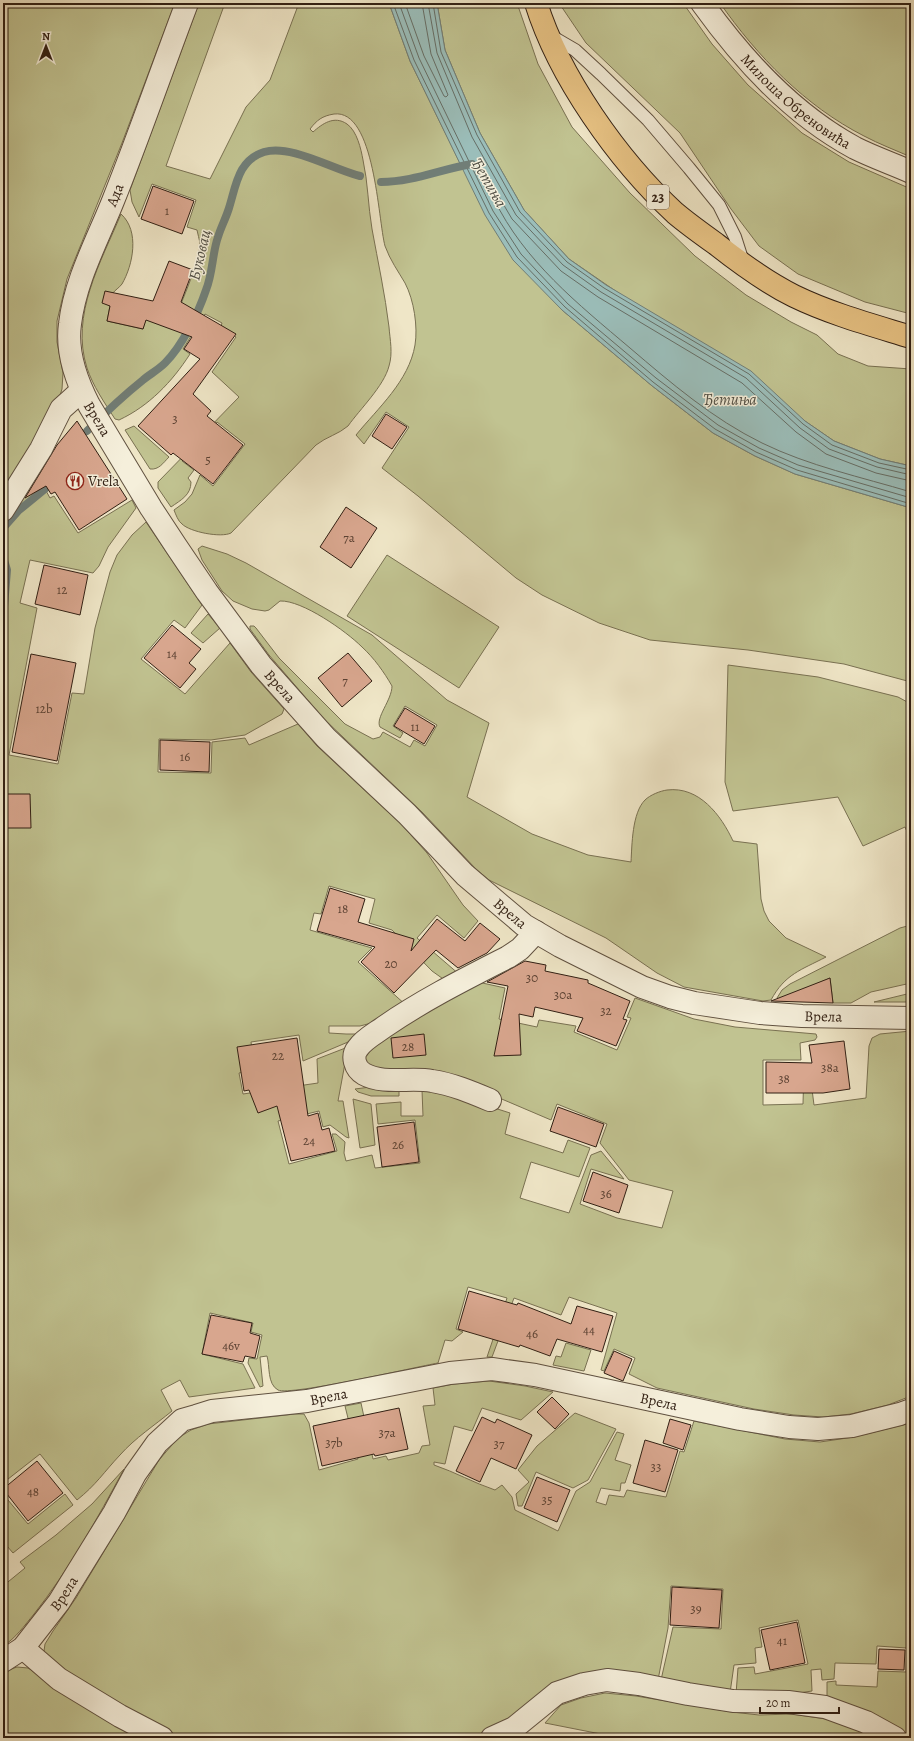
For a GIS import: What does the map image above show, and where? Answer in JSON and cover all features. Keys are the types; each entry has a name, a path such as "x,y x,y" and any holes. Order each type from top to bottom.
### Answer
{"main road":[{"name":"23","path":"536,3 547,33 565,71 588,110 612,143 654,193 676,214 745,267 794,295 852,319 911,337"}],"street":[{"name":"Ада","path":"85,398 70,357 70,324 74,304 81,278 132,153 187,3"},
{"name":"Милоша Обреновића","path":"702,3 724,34 760,74 812,121 856,148 911,172"},
{"name":"Врела","path":"85,398 172,540 207,592 261,665 326,738 402,808 465,875 496,903 524,925 560,946 642,987 694,1004 760,1014 911,1018"},
{"path":"3,510 41,449 61,409 85,398"},
{"name":"Врела","path":"490,1100 448,1084 417,1079 390,1080 371,1077 363,1073 356,1065 354,1054 360,1045 412,1008 508,957 520,949 536,932"},
{"name":"Врела","path":"3,1661 23,1648 59,1602 110,1519 135,1474 157,1443 182,1420 212,1411 307,1401 450,1373 492,1369 542,1377 740,1419 818,1430 852,1426 911,1410"},
{"path":"23,1648 59,1679 120,1716 162,1738"},
{"path":"492,1738 514,1728 557,1693 584,1684 607,1680 639,1684 733,1701 788,1702 825,1707 866,1722 895,1738"}],"lane":[{"path":"547,33 575,50 601,74 648,120 689,168 719,205 735,237 745,267"}],"green space":[{"path":"3,3 175,3 122,143 67,279 57,321 57,342 63,373 62,389 58,402 3,498"},
{"path":"199,3 225,3 166,166 210,179 246,107 270,80 299,3 389,3 410,61 461,165 562,310 651,385 713,433 755,456 795,474 911,508 911,682 844,664 748,650 650,640 599,623 542,595 516,578 382,468 409,427 386,412 364,444 356,435 392,393 406,370 412,358 416,330 411,297 385,246 377,191 366,147 358,129 348,117 334,114 326,116 315,123 310,129 313,132 320,126 333,120 342,121 353,131 360,146 365,168 371,220 389,327 391,356 386,374 377,389 348,426 316,445 231,533 220,535 198,532 181,523 174,510 185,502 192,494 200,475 213,486 245,444 217,422 207,435 204,433 239,397 212,372 236,337 221,326 222,323 205,314 183,349 190,354 176,374 150,400 140,408 119,420 115,419 89,375 83,348 82,328 90,289 121,214 131,229 133,239 132,258 122,284 113,293 107,321 143,329 148,309 171,329 193,274 200,243 197,230 187,227 196,200 152,184 139,217 132,202 130,190"},
{"path":"437,3 517,3 538,64 572,127 630,193 695,256 746,295 791,322 817,335 838,354 868,366 911,369 911,466 880,459 834,441 569,259 524,210 480,133 445,50"},
{"path":"559,3 683,3 712,44 748,85 802,133 849,162 911,189 911,314 865,302 798,274 759,246 731,209 680,133 586,43"},
{"path":"720,3 911,3 911,157 870,139 842,124 802,95 766,60 734,23"},
{"path":"134,426 169,457 163,464 156,468 150,469 125,430"},
{"path":"197,442 182,461 194,470 188,478 191,482 191,487 185,497 171,507 158,488 158,482"},
{"path":"29,479 38,493 45,489 50,498 54,496 78,533 132,500 136,508 108,547 99,566 93,573 30,560 20,603 37,608 9,755 58,764 72,693 84,694 95,628 110,572 117,555 132,535 146,522 202,605 185,628 174,620 141,659 185,694 230,643 251,672 284,709 282,714 245,735 211,740 159,739 158,772 211,773 212,742 245,738 249,745 298,724 317,746 402,825 427,853 463,905 478,921 464,938 437,915 417,938 460,975 446,981 432,971 392,930 369,923 375,899 329,886 321,914 314,913 310,930 372,948 358,962 407,1006 383,1020 360,1026 329,1026 329,1033 367,1034 303,1061 299,1035 251,1042 255,1070 239,1073 243,1094 318,1083 317,1059 348,1047 338,1101 343,1101 349,1138 330,1125 323,1127 319,1111 278,1121 289,1164 337,1151 332,1134 336,1134 345,1142 344,1153 346,1161 372,1155 375,1168 420,1163 415,1120 378,1124 376,1104 401,1102 401,1116 423,1116 422,1090 399,1091 399,1096 371,1096 358,1092 355,1089 378,1086 435,1089 510,1113 505,1134 563,1153 568,1140 590,1148 579,1177 531,1162 520,1198 569,1213 591,1155 601,1151 624,1179 591,1169 580,1204 617,1218 662,1228 673,1191 629,1180 600,1143 607,1124 557,1104 551,1120 497,1097 363,1066 366,1046 478,982 505,988 499,1019 537,1027 539,1020 576,1026 574,1032 617,1050 631,1018 627,1017 635,998 694,1019 735,1027 816,1034 817,1037 815,1040 800,1043 801,1060 763,1060 763,1105 803,1104 804,1066 809,1066 814,1105 866,1098 869,1046 872,1038 880,1034 911,1031 911,1396 888,1405 851,1414 823,1417 794,1415 754,1409 657,1388 629,1374 635,1358 614,1349 604,1371 601,1370 617,1313 569,1297 561,1315 514,1298 492,1357 487,1357 507,1298 468,1287 456,1329 463,1332 452,1341 445,1340 438,1363 328,1385 287,1391 278,1390 272,1384 267,1356 260,1357 263,1386 260,1387 248,1363 249,1358 257,1359 262,1335 251,1332 253,1323 210,1313 202,1354 243,1364 255,1388 189,1397 180,1380 161,1390 172,1411 132,1443 95,1484 77,1500 40,1454 3,1483 3,520"},
{"path":"202,546 227,554 246,563 372,635 447,700 489,723 467,797 532,834 588,855 631,862 632,838 635,821 637,813 645,800 661,791 667,790 679,790 689,793 708,804 722,822 733,841 757,844 761,899 764,911 769,921 786,938 826,957 801,969 788,978 776,991 771,1000 763,1001 684,987 657,973 606,938 489,880 476,869 422,812 324,719 269,655 250,629 250,626 254,626 256,628 279,658 345,724 373,739 380,737 383,732 410,747 414,740 425,746 437,725 405,706 393,726 403,733 400,738 380,727 380,719 392,686 378,665 366,651 355,640 335,625 300,606 289,602 280,601 269,610 265,611 252,609 233,601 222,591 202,560 198,549"},
{"path":"387,555 499,627 459,688 347,616"},
{"path":"208,614 220,628 203,643 191,633"},
{"path":"728,665 818,677 898,697 911,704 911,841 905,827 863,846 838,797 733,811 725,782"},
{"path":"911,925 911,983 871,992 851,1003 833,1003 830,978 779,1000 777,998 782,990 790,984 900,928"},
{"path":"911,993 911,1002 874,1002"},
{"path":"353,1099 371,1104 375,1145 360,1148"},
{"path":"566,1343 591,1350 584,1371 553,1365 556,1356 561,1357"},
{"path":"489,1381 553,1392 521,1420 482,1408 472,1431 454,1426 445,1464 434,1462 434,1465 495,1490 502,1485 512,1497 515,1510 558,1531 576,1491 590,1482 617,1432 624,1434 615,1460 631,1465 625,1483 621,1483 620,1491 601,1488 596,1502 606,1505 609,1495 624,1497 627,1490 666,1497 680,1451 684,1452 694,1421 785,1439 820,1442 854,1437 911,1423 911,1738 906,1738 894,1731 827,1702 827,1682 836,1681 836,1685 877,1687 878,1671 906,1672 907,1648 877,1646 876,1664 835,1663 834,1679 822,1680 821,1669 811,1670 812,1691 779,1696 736,1694 738,1668 754,1667 755,1674 808,1664 798,1620 759,1628 762,1647 755,1648 756,1663 734,1665 730,1693 661,1680 673,1627 721,1629 723,1589 671,1586 668,1628 658,1680 616,1674 480,1738 179,1738 130,1713 45,1658 45,1644 76,1598 159,1460 178,1438 191,1430 208,1424 304,1414 309,1423 319,1470 358,1459 345,1406 361,1403 373,1459 386,1456 388,1460 419,1453 422,1446 430,1445 423,1406 435,1405 433,1388 454,1384"},
{"path":"575,1413 616,1429 588,1480 573,1488 536,1472 522,1506 518,1506 516,1494 529,1482 518,1470 537,1446"},
{"path":"124,1469 93,1525 59,1580 23,1627 3,1646 3,1586 25,1568 20,1562 56,1535 92,1504"},
{"path":"3,1494 28,1524 65,1494 73,1505 13,1553 7,1546 3,1549"},
{"path":"17,1667 28,1668 143,1738 3,1738 3,1672"},
{"path":"605,1693 636,1696 732,1712 759,1715 792,1714 833,1720 880,1738 621,1738 545,1723 561,1705 581,1698"}],"water":[{"name":"Ђетиња","path":"389,3 437,3 445,50 480,133 524,210 569,259 606,285 751,371 805,421 834,441 880,459 911,466 911,508 795,474 755,456 713,433 651,385 562,310 513,260 485,215 410,61"}],"building":[{"path":"153,186 194,201 182,234 141,219"},
{"path":"169,261 193,270 181,302 236,334 193,394 211,411 207,416 243,445 213,484 173,453 171,455 138,426 200,359 184,349 192,337 146,320 143,329 107,321 110,306 102,303 105,291 153,301"},
{"path":"386,414 407,427 392,449 372,436"},
{"name":"Vrela","path":"77,421 127,499 79,530 55,492 51,494 46,486 25,498 57,445"},
{"path":"346,507 377,528 351,568 320,547"},
{"path":"44,565 88,575 80,615 35,604"},
{"path":"172,625 201,649 189,663 196,669 180,688 144,658"},
{"path":"348,653 372,681 342,707 318,678"},
{"path":"31,654 76,663 57,761 12,752"},
{"path":"405,708 435,726 424,744 394,726"},
{"path":"160,740 210,742 209,772 160,770"},
{"path":"3,794 30,794 31,828 3,828"},
{"path":"330,888 365,899 358,922 414,939 411,951 437,919 465,941 480,923 500,939 487,953 458,968 436,950 394,993 361,962 375,947 317,931"},
{"path":"525,961 546,965 545,971 588,980 588,983 630,1001 623,1019 627,1020 616,1046 577,1031 583,1018 535,1007 533,1017 519,1014 521,1055 494,1056 508,986 487,982"},
{"path":"830,978 833,1003 771,1001"},
{"path":"424,1034 426,1055 393,1058 391,1038"},
{"path":"297,1038 308,1116 318,1113 322,1130 329,1128 335,1151 291,1161 277,1106 258,1113 249,1090 244,1091 237,1047"},
{"path":"844,1041 850,1089 823,1093 766,1093 766,1062 812,1063 809,1045"},
{"path":"558,1107 604,1124 596,1147 550,1131"},
{"path":"414,1122 419,1162 382,1167 377,1127"},
{"path":"593,1172 628,1185 619,1213 583,1201"},
{"path":"469,1291 517,1305 518,1303 571,1324 577,1306 613,1316 602,1352 557,1339 550,1356 520,1345 519,1347 458,1329"},
{"path":"211,1315 252,1323 250,1333 260,1336 255,1358 245,1356 243,1362 202,1354"},
{"path":"614,1351 632,1359 623,1381 604,1373"},
{"path":"552,1397 569,1414 555,1429 537,1412"},
{"path":"399,1408 408,1449 375,1456 374,1454 322,1466 313,1426"},
{"path":"482,1417 495,1423 497,1419 532,1435 516,1469 491,1458 480,1482 456,1471"},
{"path":"670,1419 691,1425 683,1450 663,1443"},
{"path":"645,1440 678,1450 665,1492 633,1483"},
{"path":"37,1461 63,1493 28,1521 3,1489"},
{"path":"537,1477 570,1490 557,1522 524,1508"},
{"path":"672,1587 722,1590 719,1628 670,1625"},
{"path":"797,1622 805,1663 770,1670 761,1630"},
{"path":"879,1649 905,1650 904,1670 878,1669"}],"waterway":[{"name":"Буковац","path":"87,431 128,392 160,368 183,339 203,299 210,277 219,233 228,212 239,175 243,167 249,161 255,156 264,152 275,150 286,151 312,158 360,176"},
{"name":"Буковац","path":"381,182 416,178 472,164"},
{"name":"Буковац","path":"3,528 18,511 45,489"},
{"name":"Буковац","path":"3,557 7,570 3,619"}],"place":[{"name":"Vrela","path":"75,481"}]}
